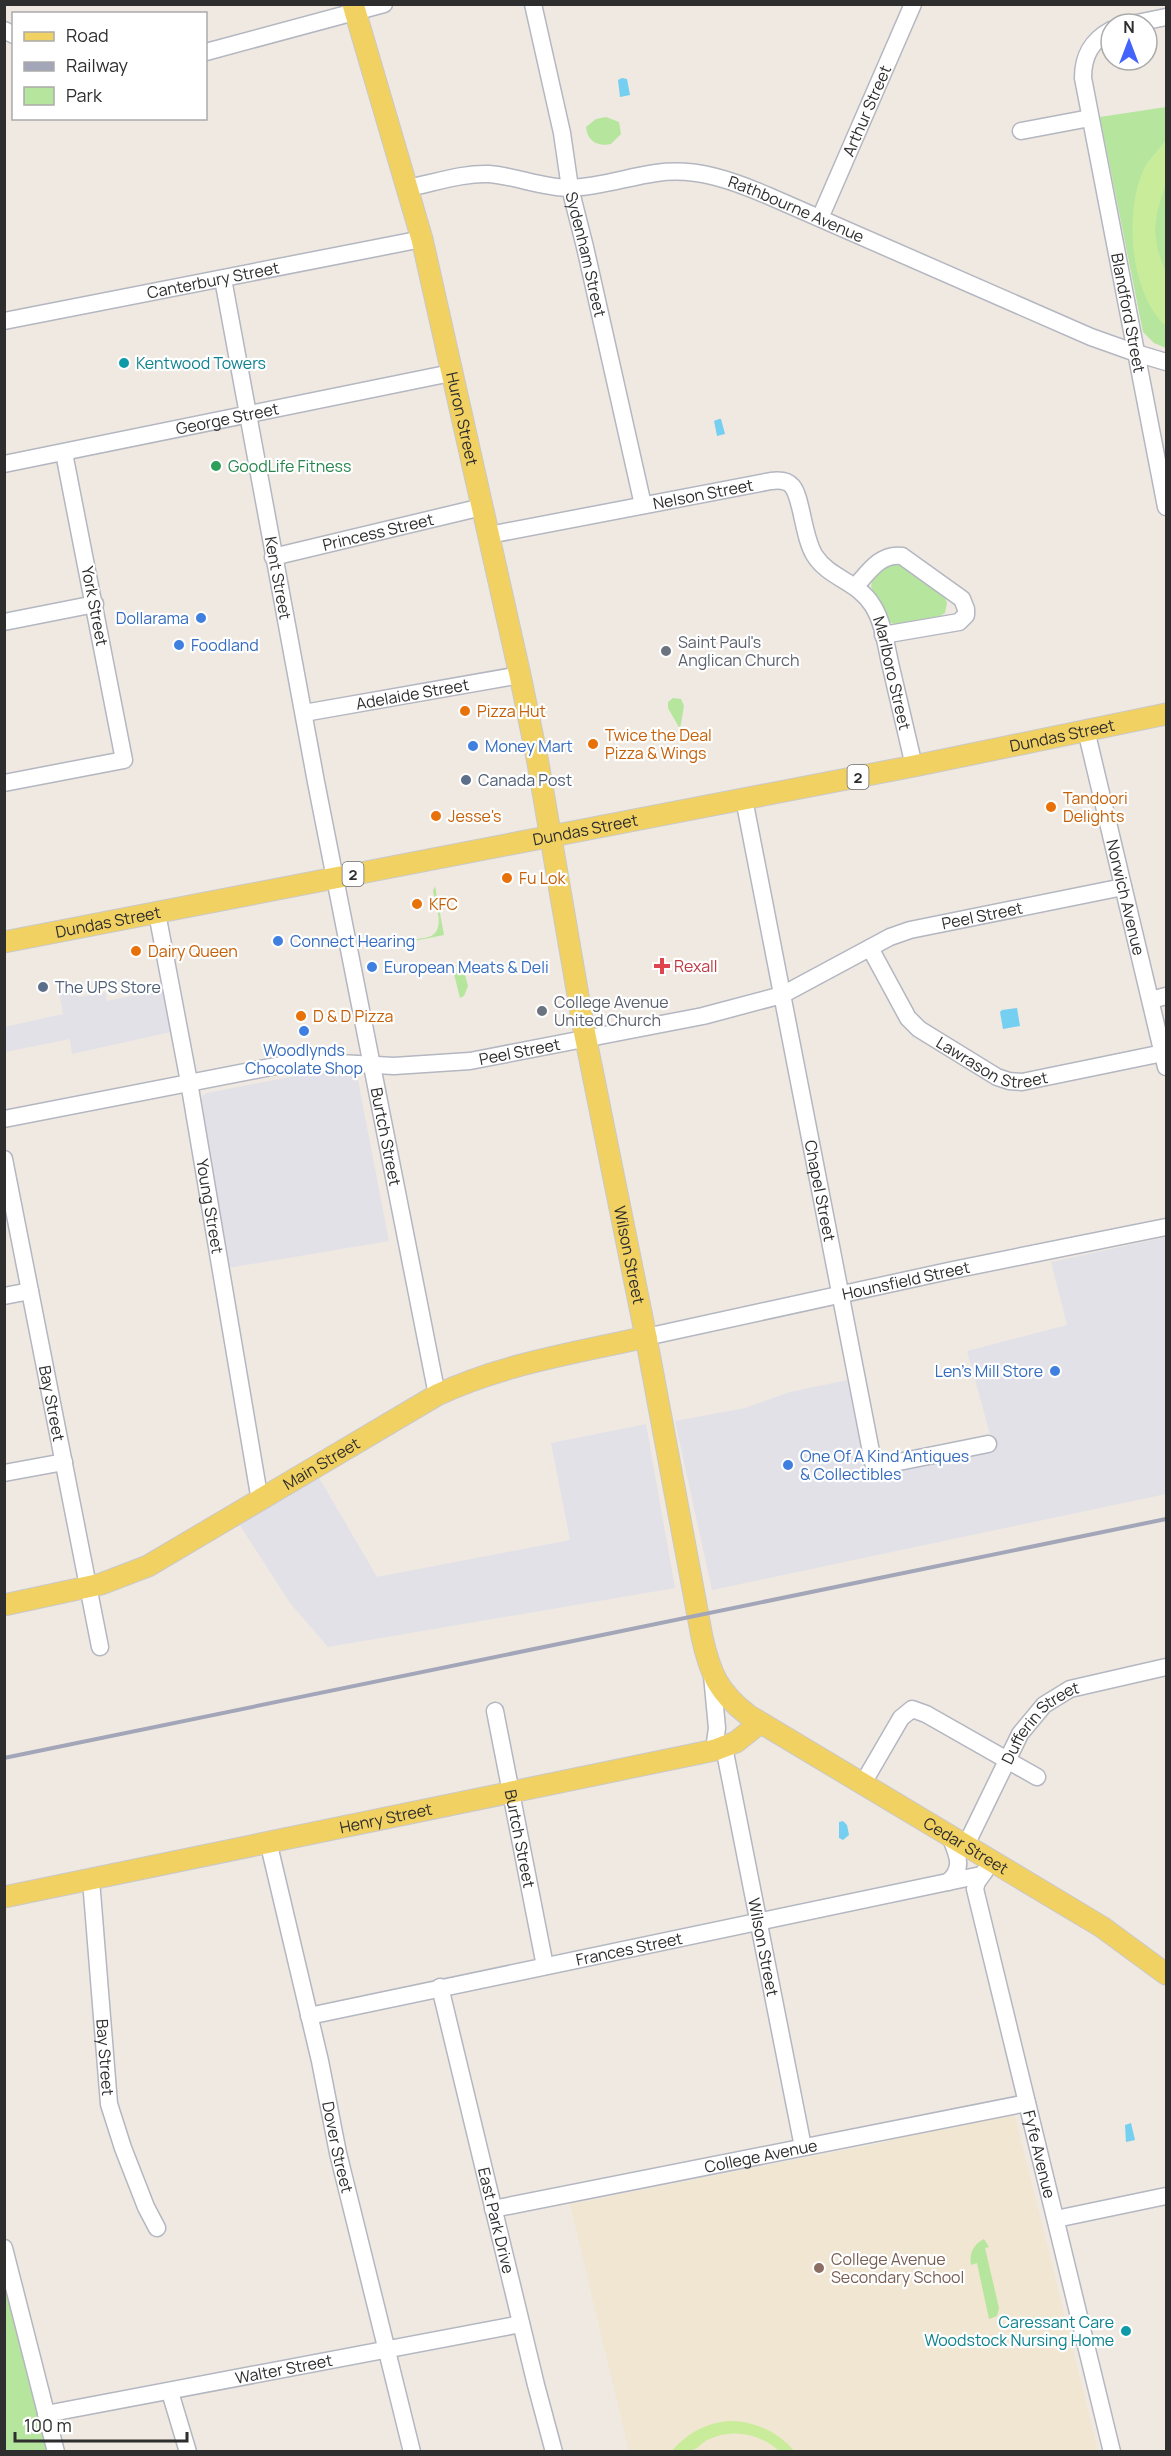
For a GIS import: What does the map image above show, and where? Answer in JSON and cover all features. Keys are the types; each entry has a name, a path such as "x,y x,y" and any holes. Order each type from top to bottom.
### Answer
{"main road":[{"name":"Huron Street","path":"353,8 422,239 520,675 550,837"},
{"name":"Dundas Street","path":"4,942 914,766 1167,714"},
{"name":"Wilson Street","path":"550,837 586,1039 646,1337 702,1637 712,1674 731,1701 759,1723"},
{"name":"Main Street","path":"4,1605 89,1587 148,1566 436,1395 478,1377 523,1364 646,1337"},
{"name":"Henry Street","path":"4,1896 91,1880 268,1841 719,1749 738,1740 759,1723"},
{"name":"Cedar Street","path":"759,1723 958,1840 987,1868 1102,1927 1167,1974"}],"street":[{"path":"207,52 353,8 384,4"},
{"name":"Sydenham Street","path":"533,4 562,133 570,188 643,505"},
{"name":"Arthur Street","path":"820,218 913,4"},
{"name":"Blandford Street","path":"1099,37 1086,56 1083,78 1167,507"},
{"path":"1021,131 1090,118"},
{"name":"Rathbourne Avenue","path":"407,188 486,174 570,188 659,172 702,173 734,182 820,218 1091,337 1136,354 1167,362"},
{"name":"Canterbury Street","path":"4,321 422,239"},
{"name":"Kent Street","path":"223,279 334,878"},
{"name":"George Street","path":"4,464 451,373"},
{"name":"York Street","path":"4,783 124,760 64,453"},
{"name":"Nelson Street","path":"489,535 771,481 785,482 792,486 796,495 807,541 815,556 834,574 856,586"},
{"name":"Princess Street","path":"273,557 482,507"},
{"path":"856,586 885,557 902,556 962,599 965,606 966,615 959,622 883,635"},
{"name":"Marlboro Street","path":"856,586 874,607 883,635 914,766"},
{"path":"4,622 95,604"},
{"name":"Adelaide Street","path":"304,714 520,675"},
{"name":"Norwich Avenue","path":"1086,730 1123,887 1159,998 1165,1060"},
{"name":"Chapel Street","path":"744,799 874,1467 988,1444"},
{"name":"Burtch Street","path":"334,878 436,1395"},
{"name":"Peel Street","path":"4,1119 301,1062 394,1066 470,1061 704,1016 782,995 890,937 924,926 1123,887"},
{"name":"Young Street","path":"157,913 189,1082 260,1501"},
{"name":"Lawrason Street","path":"870,948 908,1018 919,1029 997,1077 1023,1082 1165,1060"},
{"name":"Bay Street","path":"4,1159 100,1647"},
{"name":"Hounsfield Street","path":"646,1337 953,1270 1167,1227"},
{"path":"4,1296 30,1291"},
{"path":"4,1473 64,1461"},
{"name":"Dufferin Street","path":"958,1840 1033,1716 1048,1702 1062,1693 1091,1682 1167,1667"},
{"name":"Wilson Street","path":"712,1674 719,1749 759,1921 804,2147"},
{"path":"862,1785 901,1718 912,1709 926,1714 1037,1777"},
{"name":"Burtch Street","path":"495,1711 545,1966"},
{"path":"948,1882 956,1875 959,1864 958,1840"},
{"name":"Dover Street","path":"268,1841 338,2153 412,2451"},
{"name":"Frances Street","path":"309,2016 948,1882 987,1868"},
{"name":"Fyfe Avenue","path":"987,1868 975,1889 1113,2451"},
{"name":"Bay Street","path":"91,1880 109,2104 146,2207 157,2228"},
{"name":"East Park Drive","path":"440,1988 554,2451"},
{"name":"College Avenue","path":"494,2209 1027,2103"},
{"path":"1056,2218 1167,2196"},
{"path":"4,2248 56,2451"},
{"name":"Walter Street","path":"46,2414 521,2324"},
{"path":"170,2392 188,2451"}],"shaded area":[{"path":"76,984 79,997 105,992 107,1001 163,989 171,1032 72,1054 70,1039 5,1052 4,1027 63,1014 58,987"},
{"path":"311,1073 357,1075 389,1241 228,1268 201,1105 202,1096 207,1093"},
{"path":"1166,1237 1166,1494 712,1590 675,1421 745,1408 790,1392 847,1380 868,1474 994,1448 967,1351 1067,1325 1051,1262"},
{"path":"646,1424 675,1588 328,1647 290,1603 239,1524 318,1476 377,1577 570,1540 551,1443"},
{"name":"College Avenue Secondary School","path":"1015,2116 1098,2451 629,2451 570,2204"}],"green space":[{"path":"1166,107 1166,348 1154,343 1143,332 1100,117"},
{"path":"606,117 619,122 621,134 611,144 598,144 588,136 586,127 596,119"},
{"path":"1166,140 1166,183 1157,212 1155,231 1158,251 1166,274 1166,326 1154,312 1144,293 1137,272 1132,226 1139,182 1146,165"},
{"path":"889,563 900,563 944,595 947,603 945,613 940,616 894,624 887,621 871,587 872,581"},
{"path":"673,698 681,699 684,706 680,729 668,708 668,702"},
{"path":"435,886 444,935 409,942 431,936 438,928 433,891"},
{"path":"464,971 468,986 464,996 460,998 454,974"},
{"path":"984,2239 989,2247 985,2248 999,2308 997,2316 989,2319 977,2263 971,2265 973,2249"},
{"path":"4,2282 50,2451 5,2451"},
{"path":"730,2421 757,2425 781,2438 794,2451 779,2451 754,2436 735,2433 716,2436 689,2452 672,2451 698,2430"}],"water":[{"path":"627,79 630,95 620,97 618,80"},
{"path":"721,419 725,434 717,436 714,421"},
{"path":"1017,1008 1020,1026 1003,1029 1000,1012"},
{"path":"843,1821 847,1825 849,1835 843,1840 839,1838 839,1822"},
{"path":"1131,2123 1135,2140 1126,2142 1125,2125"}],"railway":[{"path":"4,1758 1166,1519"}],"place":[{"name":"Kentwood Towers","path":"124,363"},
{"name":"GoodLife Fitness","path":"216,466"},
{"name":"Dollarama","path":"201,618"},
{"name":"Foodland","path":"179,645"},
{"name":"Saint Paul's Anglican Church","path":"666,651"},
{"name":"Pizza Hut","path":"465,711"},
{"name":"Twice the Deal Pizza & Wings","path":"593,744"},
{"name":"Money Mart","path":"473,746"},
{"name":"Canada Post","path":"466,780"},
{"name":"Tandoori Delights","path":"1051,807"},
{"name":"Jesse's","path":"436,816"},
{"name":"Fu Lok","path":"507,878"},
{"name":"KFC","path":"417,904"},
{"name":"Connect Hearing","path":"278,941"},
{"name":"Dairy Queen","path":"136,951"},
{"name":"Rexall","path":"662,966"},
{"name":"European Meats & Deli","path":"372,967"},
{"name":"The UPS Store","path":"43,987"},
{"name":"College Avenue United Church","path":"542,1011"},
{"name":"D & D Pizza","path":"301,1016"},
{"name":"Woodlynds Chocolate Shop","path":"304,1031"},
{"name":"Len's Mill Store","path":"1055,1371"},
{"name":"One Of A Kind Antiques & Collectibles","path":"788,1465"},
{"name":"College Avenue Secondary School","path":"819,2268"},
{"name":"Caressant Care Woodstock Nursing Home","path":"1126,2331"}]}
